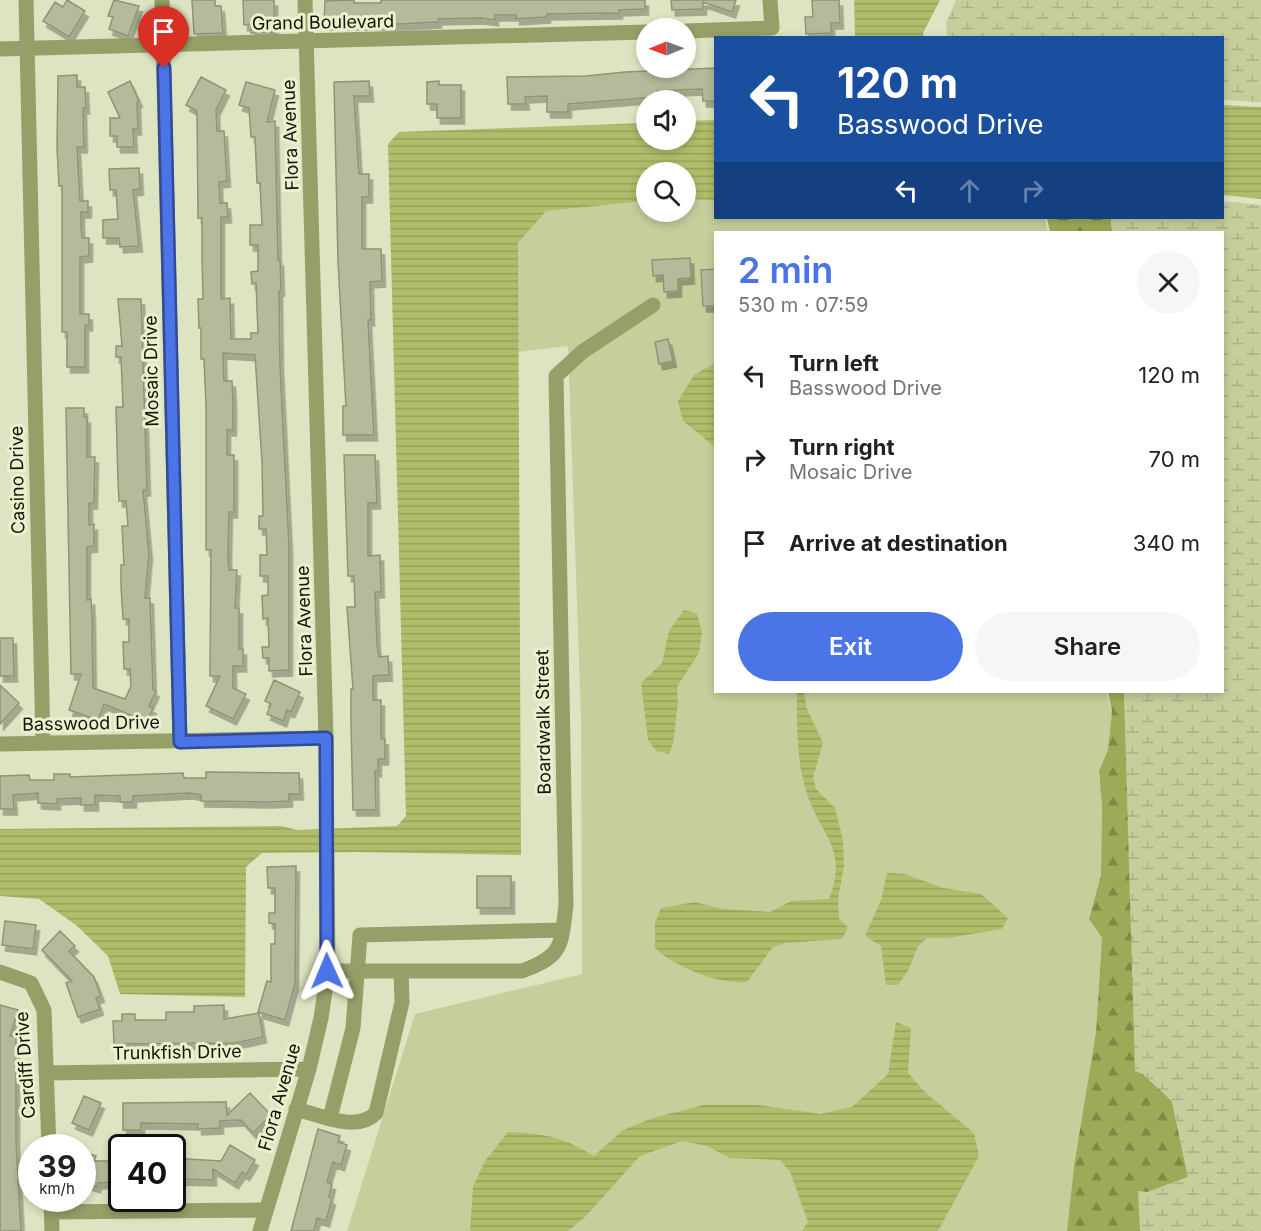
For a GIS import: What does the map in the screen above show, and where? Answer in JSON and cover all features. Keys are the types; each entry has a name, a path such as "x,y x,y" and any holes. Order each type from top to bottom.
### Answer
{"street":[{"name":"Casino Drive","path":"26,0 43,743"},
{"name":"Mosaic Drive","path":"162,0 180,742"},
{"name":"Flora Avenue","path":"260,1231 309,1069 321,1018 327,971 326,738 305,0"},
{"path":"696,31 772,28 770,0"},
{"name":"Grand Boulevard","path":"0,49 163,44 307,43 636,32"},
{"name":"Boardwalk Street","path":"327,971 522,971 548,962 562,940 566,905 556,376 582,352 653,305"},
{"name":"Basswood Drive","path":"0,744 326,738"},
{"path":"330,1118 353,1028 358,971 357,941 360,935 563,930"},
{"path":"296,1109 330,1118 358,1122 370,1120 376,1113 402,1002 401,971"},
{"name":"Cardiff Drive","path":"0,972 31,982 44,1010 48,1134"},
{"name":"Trunkfish Drive","path":"46,1073 309,1069"},
{"path":"96,1206 265,1210"},
{"path":"51,1212 52,1231"}],"green space":[{"path":"956,0 1261,0 1261,102 1224,100 1224,36 947,36 946,23"},
{"path":"714,194 714,219 1045,219 1047,231 714,231 714,693 1106,693 1112,711 1108,750 1099,771 1102,806 1101,875 1089,919 1102,938 1096,1032 1074,1166 1067,1231 347,1231 415,1014 582,974 581,717 568,346 518,352 518,243 545,211 636,202 636,222 696,222 696,196"},
{"path":"1224,201 1261,205 1261,1231 1140,1231 1138,1191 1148,1192 1188,1177 1172,1101 1144,1075 1135,1071 1124,693 1224,693 1224,231 1112,231 1111,219 1224,219"},
{"path":"1047,219 1111,219 1112,231 1050,231"},
{"path":"1108,693 1124,693 1144,1075 1172,1101 1188,1177 1148,1192 1140,1231 1067,1231 1074,1166 1096,1032 1102,938 1089,919 1101,875 1102,806 1099,771 1108,750 1112,711"}],"shaded area":[{"path":"854,0 940,0 924,36 855,36"},
{"path":"1224,105 1261,107 1261,199 1224,195"},
{"path":"714,120 714,200 696,199 696,162 636,162 636,202 546,211 518,243 521,855 262,853 246,867 245,997 120,994 108,956 76,925 39,899 0,896 0,829 281,826 297,830 397,826 406,816 388,144 399,132 636,123 636,150 696,150 696,121"},
{"path":"714,364 714,446 683,421 678,401 694,375"},
{"path":"684,610 697,614 702,633 699,653 677,687 678,703 673,744 669,754 656,751 648,740 641,683 662,663 669,631"},
{"path":"797,693 804,693 807,709 823,743 813,778 816,789 835,808 843,840 844,866 838,899 839,918 848,928 842,939 785,943 773,947 747,982 724,981 685,968 655,948 655,923 661,908 695,902 723,909 770,912 791,901 829,899 836,865 834,852 810,803 802,775 798,740"},
{"path":"887,873 905,874 943,888 981,894 1008,918 1002,929 948,938 927,938 918,946 908,971 898,985 886,985 881,946 865,936 881,900"},
{"path":"896,1022 911,1028 908,1073 927,1094 974,1133 979,1156 938,1231 802,1231 808,1222 790,1172 780,1160 730,1158 707,1146 682,1141 640,1156 585,1217 568,1231 470,1231 473,1186 485,1161 508,1132 553,1137 594,1156 623,1130 653,1118 703,1105 758,1105 820,1114 852,1107 888,1074"}],"building":[{"path":"67,0 85,11 69,37 43,21 55,2 63,7"},
{"path":"114,0 139,6 128,36 109,29 113,17 108,16"},
{"path":"192,0 215,0 215,6 221,6 223,33 194,34"},
{"path":"243,0 274,0 275,32 251,33 251,24 244,25"},
{"path":"354,0 354,3 381,3 381,0 645,0 645,9 619,10 619,13 547,14 547,17 516,19 516,15 495,15 495,20 480,18 438,19 438,22 401,24 324,24 325,1"},
{"path":"671,0 736,0 732,12 703,2 703,9 672,10"},
{"path":"812,0 839,0 840,23 831,23 831,33 806,34 805,17 813,17"},
{"path":"714,68 714,101 703,101 702,89 636,90 636,99 568,104 568,112 547,112 547,96 525,97 526,104 508,104 507,77 586,76 636,72 636,78 696,78 696,69"},
{"path":"77,75 77,87 85,87 84,147 77,147 80,201 88,201 88,212 81,212 82,238 89,238 89,256 80,257 80,314 89,314 89,325 85,325 85,367 67,367 67,332 62,332 62,186 59,186 57,148 58,76"},
{"path":"201,77 226,90 216,110 217,131 224,131 227,181 219,182 220,203 227,203 228,217 221,217 221,299 230,298 231,339 251,339 251,333 258,333 256,283 252,284 251,272 258,271 258,245 250,245 250,225 262,225 255,137 251,137 249,108 239,105 246,82 275,90 267,122 275,121 278,260 280,260 281,290 279,291 280,365 289,547 289,670 269,671 269,658 263,658 262,647 269,647 268,618 263,619 262,596 268,595 268,576 260,576 260,555 267,555 266,529 259,529 259,516 263,516 262,462 255,355 223,353 224,381 232,381 233,402 233,430 227,430 227,455 234,455 234,512 229,512 228,557 229,570 237,570 235,608 239,608 239,649 243,649 243,666 233,666 233,688 246,694 233,719 206,706 220,676 210,676 211,550 206,550 206,405 198,299 203,299 202,218 198,218 197,111 186,105"},
{"path":"130,81 139,101 137,102 138,129 133,129 134,147 117,147 117,136 110,136 110,118 120,118 108,92"},
{"path":"369,81 370,96 354,96 359,174 369,174 369,197 362,197 362,249 381,249 382,281 370,282 371,320 368,320 374,435 343,435 343,406 346,406 338,262 334,82"},
{"path":"439,81 439,85 461,85 461,118 437,118 437,104 427,104 427,82"},
{"path":"139,168 140,189 133,190 139,246 120,247 119,238 103,238 103,220 118,219 116,190 110,190 109,169"},
{"path":"690,258 691,278 678,279 678,291 664,292 663,275 653,276 652,260"},
{"path":"714,269 714,306 703,306 701,270"},
{"path":"118,299 141,299 147,490 143,490 149,554 145,598 150,598 153,690 156,691 149,706 153,708 147,722 104,704 98,720 69,710 81,674 71,674 66,408 84,408 84,417 87,417 87,457 95,457 94,503 89,503 89,525 94,524 94,546 87,547 87,600 91,599 93,688 125,699 131,686 130,669 124,669 123,642 129,642 129,619 123,619 121,586 121,565 124,565 122,526 128,526 126,501 119,501 118,481 116,407 123,407 121,357 116,357 116,346 122,346"},
{"path":"668,339 673,361 659,364 655,342"},
{"path":"344,455 375,455 377,503 368,503 368,556 380,555 381,592 375,592 377,645 379,657 388,656 389,675 373,676 373,700 381,700 381,739 385,739 385,759 378,759 378,771 375,771 376,810 353,810 351,689 353,689 347,607 355,607 354,576 348,576"},
{"path":"0,638 13,638 14,676 0,676"},
{"path":"274,680 300,692 291,712 287,710 283,721 267,714 271,704 265,701"},
{"path":"0,685 19,703 0,724"},
{"path":"206,772 299,773 300,794 289,794 289,801 269,802 201,801 201,795 189,793 133,796 133,802 120,802 120,796 95,795 95,805 81,805 81,798 57,799 57,804 38,803 38,793 13,795 14,809 0,809 0,776 29,775 30,780 54,780 54,774 70,774 70,777 183,773 184,778 206,778"},
{"path":"296,866 295,984 285,1020 258,1012 267,981 271,982 271,944 275,944 275,924 269,923 269,913 275,913 275,888 268,888 267,867"},
{"path":"477,876 511,876 511,908 477,908"},
{"path":"5,921 36,925 33,949 2,945"},
{"path":"60,931 75,946 69,951 94,977 101,996 96,998 100,1009 78,1017 66,983 72,981 42,950"},
{"path":"0,1005 18,1010 10,1036 16,1036 16,1141 18,1212 20,1212 21,1231 0,1231"},
{"path":"224,1005 224,1019 259,1013 263,1037 235,1043 114,1044 113,1021 122,1021 122,1014 135,1014 135,1020 166,1020 166,1012 194,1012 194,1006"},
{"path":"250,1093 271,1115 253,1133 241,1120 220,1121 220,1128 198,1129 198,1124 141,1123 141,1130 123,1130 123,1103 226,1102 227,1115"},
{"path":"84,1096 101,1103 89,1130 72,1123"},
{"path":"318,1129 340,1136 338,1142 347,1145 341,1165 333,1162 327,1182 332,1184 329,1197 332,1199 326,1221 317,1218 314,1231 291,1231"},
{"path":"230,1145 255,1160 246,1175 242,1172 235,1183 213,1169 213,1180 186,1179 186,1159 221,1161"},
{"path":"96,1161 108,1161 108,1183 98,1183 97,1187"}],"route":[{"path":"164,68 180,742 326,738 327,971"}]}
